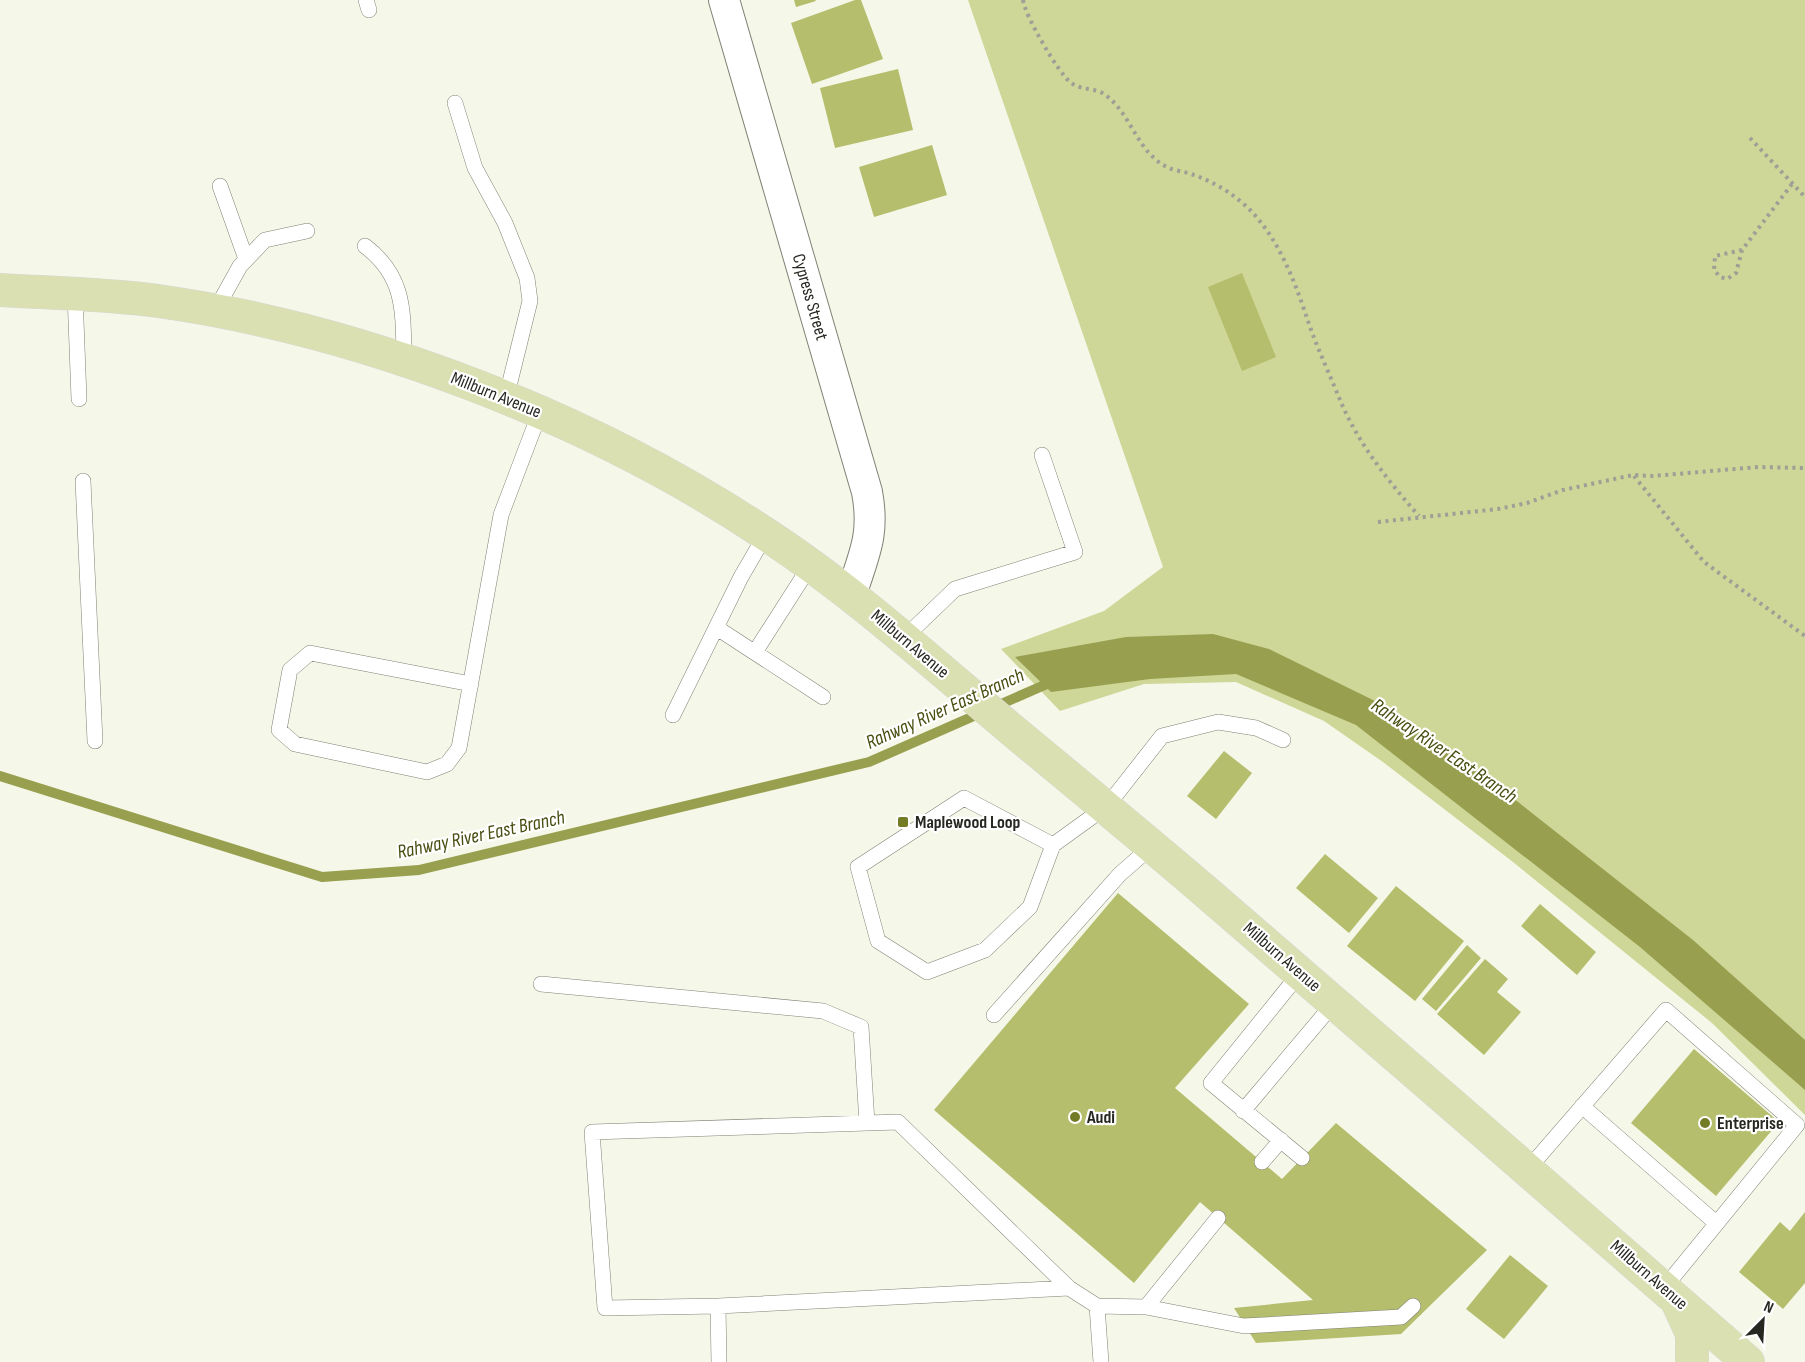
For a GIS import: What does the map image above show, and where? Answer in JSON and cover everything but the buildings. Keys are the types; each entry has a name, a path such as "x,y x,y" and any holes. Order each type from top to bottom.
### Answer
{"main road":[{"name":"Millburn Avenue","path":"0,290 156,301 214,311 269,323 404,360 540,412 616,447 693,488 766,534 851,595 936,664 1107,806 1748,1362"},
{"path":"1670,1294 1692,1334 1692,1362"}],"street":[{"name":"Cypress Street","path":"724,0 867,492 872,518 871,536 851,595"}],"lane":[{"path":"455,103 476,168 505,223 527,278 530,301 506,398"},
{"path":"220,186 246,259"},
{"path":"214,311 246,259 265,240 308,231"},
{"path":"365,246 379,256 397,285 403,307 404,360"},
{"path":"75,294 79,399"},
{"path":"471,684 310,653 290,670 279,730 295,744 427,772 447,764 459,748 471,684 501,515 540,412"},
{"path":"904,638 955,588 1075,552 1042,455"},
{"path":"82,481 95,741"},
{"path":"673,715 741,577 766,534"},
{"path":"755,652 810,566"},
{"path":"717,628 823,697"},
{"path":"1053,845 964,798 858,867 878,941 927,972 985,950 1030,907 1053,845 1107,806 1162,736 1218,722 1256,728 1283,740"},
{"path":"994,1015 1120,874 1152,846"},
{"path":"1300,973 1211,1083 1302,1158"},
{"path":"541,984 824,1011 861,1027 867,1123"},
{"path":"1243,1111 1334,1003"},
{"path":"1527,1170 1666,1010 1797,1125 1716,1223 1670,1294"},
{"path":"1582,1106 1716,1223"},
{"path":"1069,1288 718,1306 605,1308 591,1132 898,1122 1069,1288 1097,1306 1146,1307 1244,1326 1401,1317 1413,1306"},
{"path":"1262,1162 1281,1140"},
{"path":"1146,1307 1218,1218"},
{"path":"718,1306 719,1362"},
{"path":"1097,1306 1101,1362"}],"path":[{"path":"1023,0 1024,9 1070,83 1104,94 1127,120 1146,153 1169,168 1192,174 1226,190 1252,212 1282,258 1299,291 1310,326 1340,401 1360,441 1419,516"},
{"path":"1750,138 1805,197"},
{"path":"1742,250 1715,256 1714,270 1720,277 1727,279 1736,273 1742,250 1792,184"},
{"path":"1378,522 1498,509 1527,503 1563,490 1634,475 1653,476 1758,467 1805,468"},
{"path":"1634,475 1704,562 1805,636"}],"shaded area":[{"path":"968,0 1805,0 1805,1115 1712,1023 1513,862 1383,762 1324,721 1236,682 1144,684 1060,711 1001,649 1104,611 1163,567"}],"water":[{"path":"1213,634 1269,649 1375,701 1494,783 1693,940 1805,1040 1805,1090 1640,947 1356,725 1236,674 1150,679 1051,692 1015,657 1126,637"}],"waterway":[{"name":"Rahway River East Branch","path":"0,776 322,877 419,870 869,762 1056,680"}],"place":[{"name":"Maplewood Loop","path":"903,822"},
{"name":"Audi","path":"1075,1117"},
{"name":"Enterprise","path":"1705,1123"}]}
